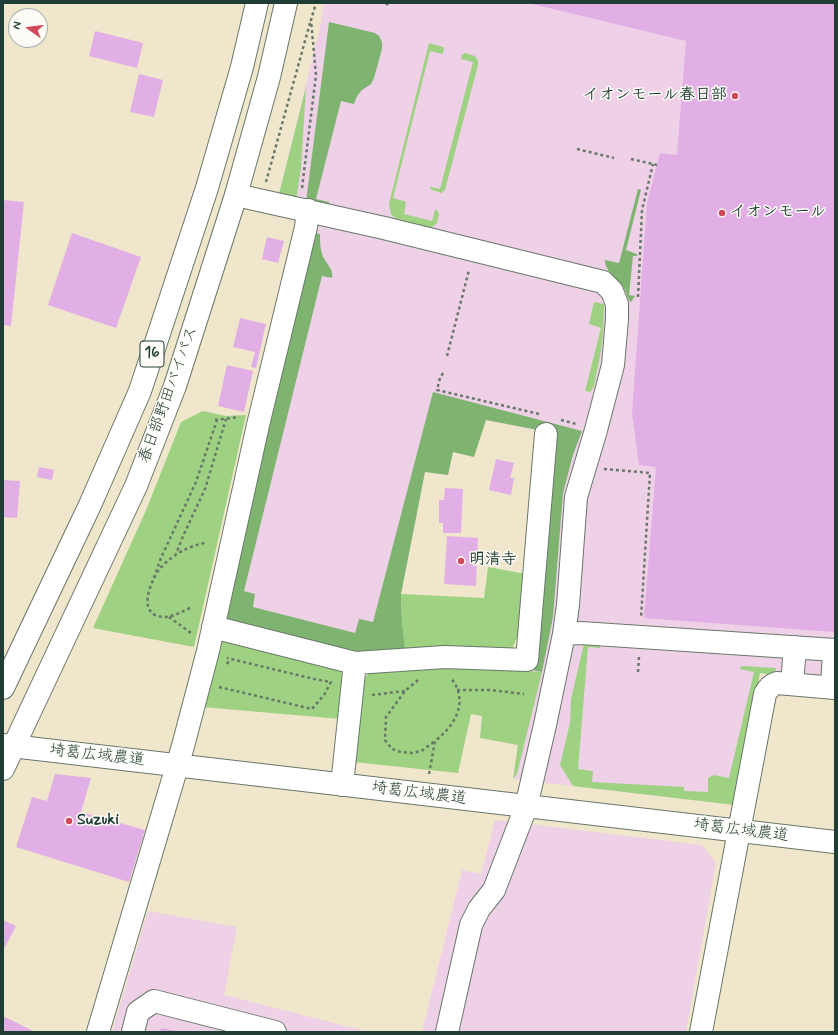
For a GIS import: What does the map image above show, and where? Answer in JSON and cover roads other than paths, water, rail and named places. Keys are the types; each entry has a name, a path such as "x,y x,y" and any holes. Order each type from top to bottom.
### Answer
{"main road":[{"name":"春日部野田バイパス","path":"3,688 90,505 140,391 207,188 242,66 257,3"},
{"name":"春日部野田バイパス","path":"3,769 8,746 136,486 175,386 236,195 269,77 286,3"},
{"path":"236,195 384,228 603,282 612,291 617,304 613,365 576,497 568,605 564,634 526,807 494,890 479,909 471,925 447,1032"},
{"path":"98,1032 177,765 208,651 258,425 306,227 304,210"},
{"path":"213,627 355,663 445,657 527,660 549,423"},
{"path":"564,634 581,633 835,650 834,688 777,683 772,684 767,688 738,830 701,1032"},
{"path":"792,684 795,647"},
{"path":"342,785 355,663"},
{"name":"埼葛広域農道","path":"8,746 835,842"},
{"path":"133,1032 138,1012 154,1001 275,1032"}],"place":[{"name":"イオンモール春日部","path":"735,96"},
{"name":"イオンモール","path":"722,213"},
{"name":"明清寺","path":"461,561"},
{"name":"Suzuki","path":"69,821"}]}
